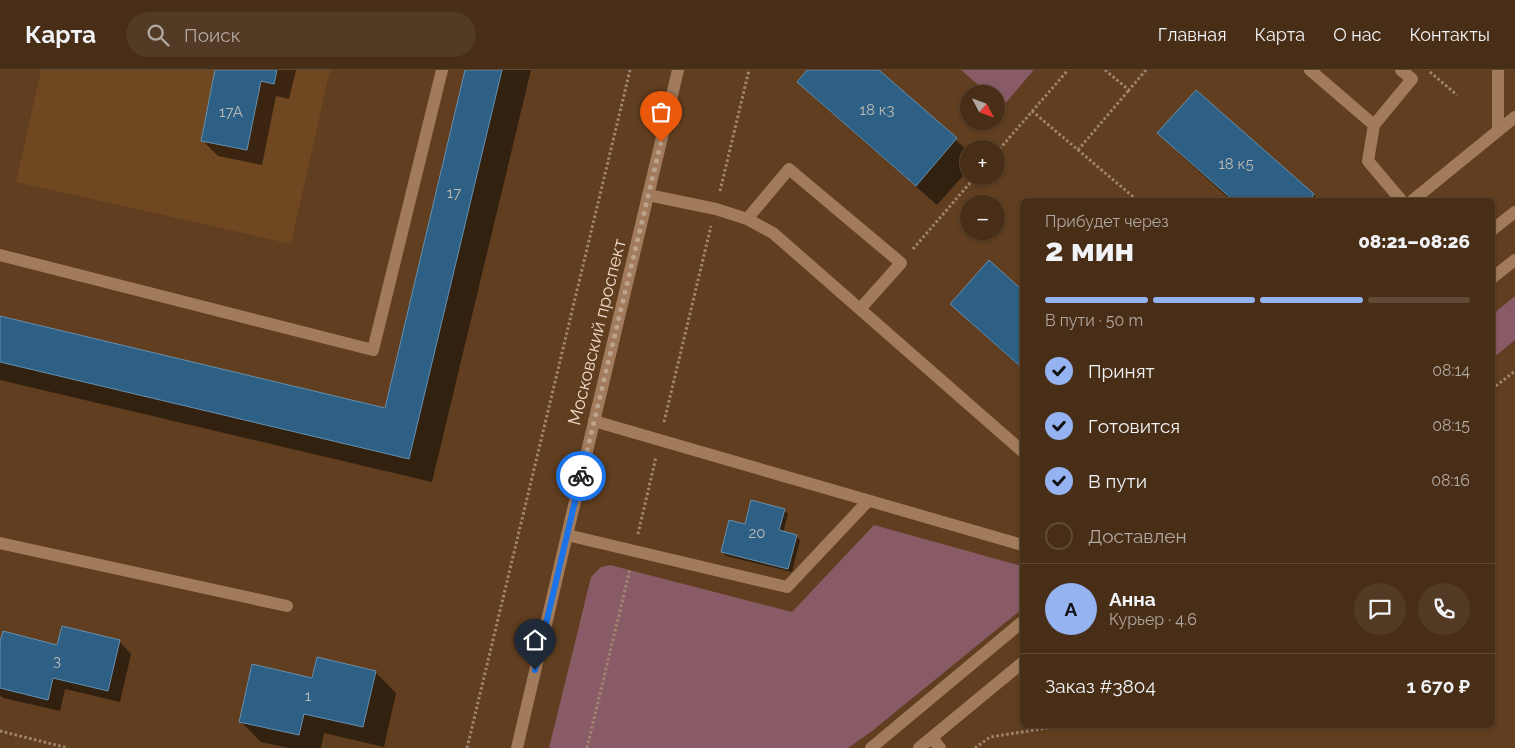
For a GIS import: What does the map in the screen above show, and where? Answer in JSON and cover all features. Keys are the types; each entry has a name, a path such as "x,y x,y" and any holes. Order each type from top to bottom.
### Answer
{"street":[{"path":"0,255 373,350 442,70"},
{"name":"Московский проспект","path":"518,748 678,70"},
{"path":"1310,70 1374,125"},
{"path":"1399,198 1368,161 1374,125 1412,79 1401,70"},
{"path":"1498,70 1498,131"},
{"path":"1415,198 1515,117"},
{"path":"747,219 789,169 901,264 860,309"},
{"path":"648,195 716,209 747,219 772,233 1020,449"},
{"path":"1495,228 1515,212"},
{"path":"1495,276 1515,260"},
{"path":"594,421 1020,544"},
{"path":"567,535 787,587 868,501"},
{"path":"0,542 287,606"},
{"path":"871,748 1020,624"},
{"path":"919,748 1020,666"},
{"path":"932,738 940,748"}],"path":[{"path":"467,748 630,70"},
{"path":"587,748 749,70"},
{"path":"1005,143 1068,70"},
{"path":"1105,70 1129,90"},
{"path":"1078,150 1146,70"},
{"path":"1428,70 1457,95"},
{"path":"1032,112 1135,198"},
{"path":"901,264 968,185"},
{"path":"1495,387 1515,371"},
{"path":"975,748 990,737 1048,728"},
{"path":"0,731 68,748"}],"shaded area":[{"path":"41,70 330,70 291,244 16,182"},
{"path":"961,70 1033,71 1005,104 1005,85 978,85"},
{"path":"1515,296 1515,340 1495,356 1495,312"},
{"path":"874,525 1020,565 1020,611 872,731 848,748 549,748 591,577 601,567 610,565 792,612"}],"building":[{"path":"215,70 277,70 274,84 261,81 247,150 201,141"},
{"path":"465,70 502,70 409,459 0,362 0,316 385,408"},
{"path":"807,70 879,70 957,138 916,186 797,82"},
{"path":"1196,90 1314,194 1311,198 1231,198 1157,133"},
{"path":"989,260 1020,288 1020,366 950,304"},
{"path":"751,500 785,509 779,530 797,535 788,569 721,552 729,520 745,524"},
{"path":"62,626 120,640 108,691 53,678 48,700 0,688 0,642 3,631 57,645"},
{"path":"317,657 376,671 363,727 304,714 299,735 239,722 252,664 312,678"}],"way so far":[{"path":"581,476 661,142"}],"route":[{"path":"535,670 581,476"}]}
